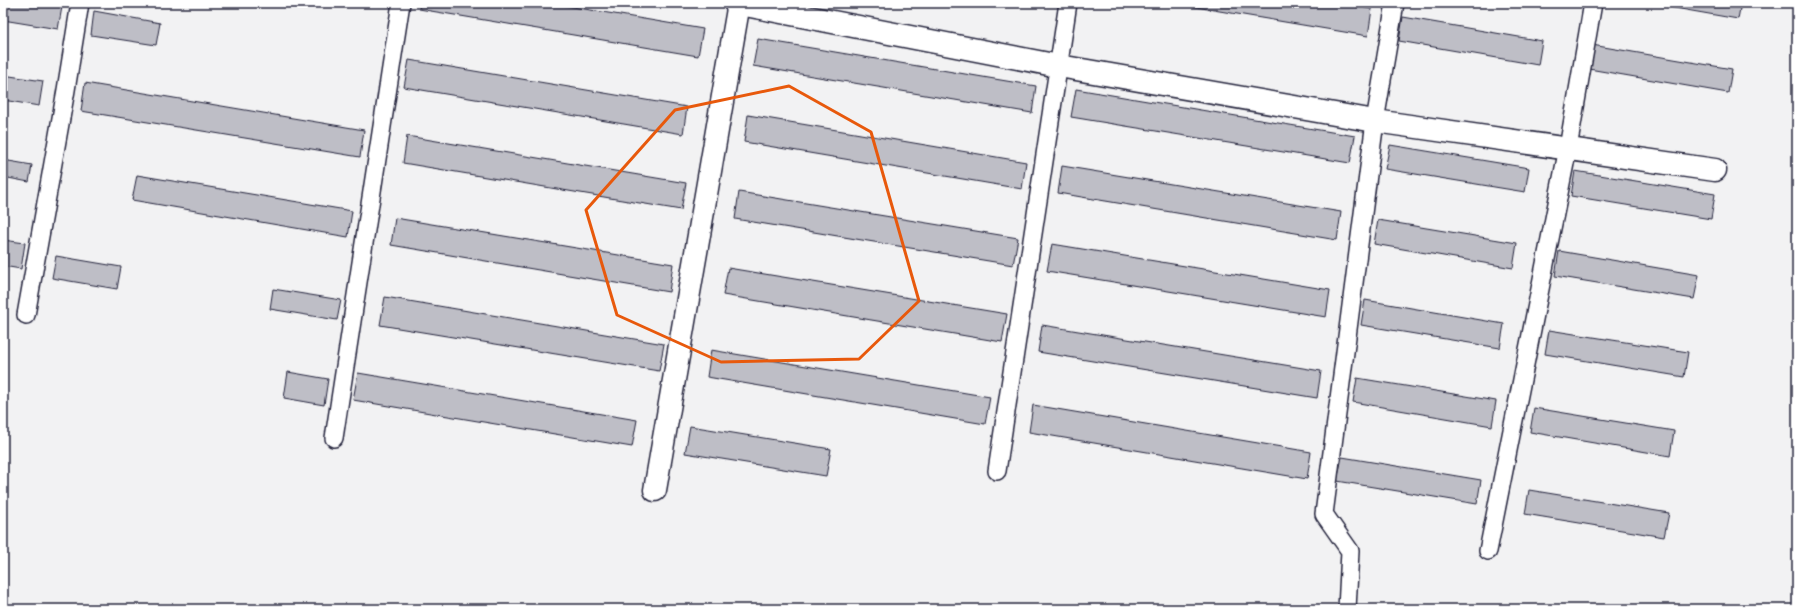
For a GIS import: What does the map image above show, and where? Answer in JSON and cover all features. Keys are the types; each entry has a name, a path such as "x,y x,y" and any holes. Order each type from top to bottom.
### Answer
{"street":[{"path":"656,490 738,3 1058,66 1375,121 1715,170"}],"lane":[{"path":"26,315 80,3"},
{"path":"334,438 400,3"},
{"path":"997,471 1068,3"},
{"path":"1347,609 1350,551 1324,514 1375,121 1395,3"},
{"path":"1488,551 1568,148 1593,3"}],"highlighted area":[{"path":"789,86 871,132 919,301 859,359 721,362 617,315 586,210 675,110"}],"building":[{"path":"3,3 39,3 62,7 58,29 3,20"},
{"path":"420,3 549,3 703,29 698,56 419,9"},
{"path":"1172,3 1337,3 1372,9 1368,36"},
{"path":"1646,3 1741,3 1738,19"},
{"path":"94,11 160,23 156,45 91,35"},
{"path":"1403,17 1542,41 1538,65 1399,41"},
{"path":"758,39 1036,86 1032,113 753,66"},
{"path":"1592,45 1732,69 1728,93 1589,69"},
{"path":"409,60 687,107 683,134 404,87"},
{"path":"3,75 43,81 39,106 3,100"},
{"path":"85,83 364,130 360,157 81,111"},
{"path":"1076,89 1355,136 1350,163 1071,117"},
{"path":"748,115 1026,162 1022,189 744,142"},
{"path":"407,136 686,183 681,210 403,163"},
{"path":"1390,145 1529,168 1525,192 1385,169"},
{"path":"3,160 32,165 29,182 3,177"},
{"path":"1062,166 1341,212 1337,240 1058,193"},
{"path":"1575,171 1715,194 1711,219 1571,196"},
{"path":"137,175 352,211 348,237 132,200"},
{"path":"739,192 1018,238 1013,265 735,219"},
{"path":"395,218 673,264 669,292 391,245"},
{"path":"1378,220 1517,243 1513,268 1374,244"},
{"path":"3,240 25,243 21,269 3,266"},
{"path":"1052,244 1330,290 1326,317 1047,271"},
{"path":"1559,251 1699,275 1694,299 1555,276"},
{"path":"56,256 121,267 117,289 52,278"},
{"path":"728,268 1007,314 1002,342 723,295"},
{"path":"273,289 341,300 337,320 270,309"},
{"path":"385,297 664,344 659,371 380,325"},
{"path":"1365,300 1504,324 1500,348 1361,325"},
{"path":"1042,325 1321,371 1317,398 1038,352"},
{"path":"1549,330 1688,352 1684,377 1545,354"},
{"path":"711,350 990,397 985,424 707,377"},
{"path":"288,372 328,379 324,405 284,398"},
{"path":"358,373 637,420 632,447 353,400"},
{"path":"1357,378 1496,401 1492,426 1353,402"},
{"path":"1033,405 1311,452 1307,479 1029,432"},
{"path":"1534,408 1674,431 1670,456 1530,432"},
{"path":"690,426 831,449 826,476 685,453"},
{"path":"1342,457 1481,480 1477,504 1337,481"},
{"path":"1529,490 1669,513 1664,537 1525,514"}]}
